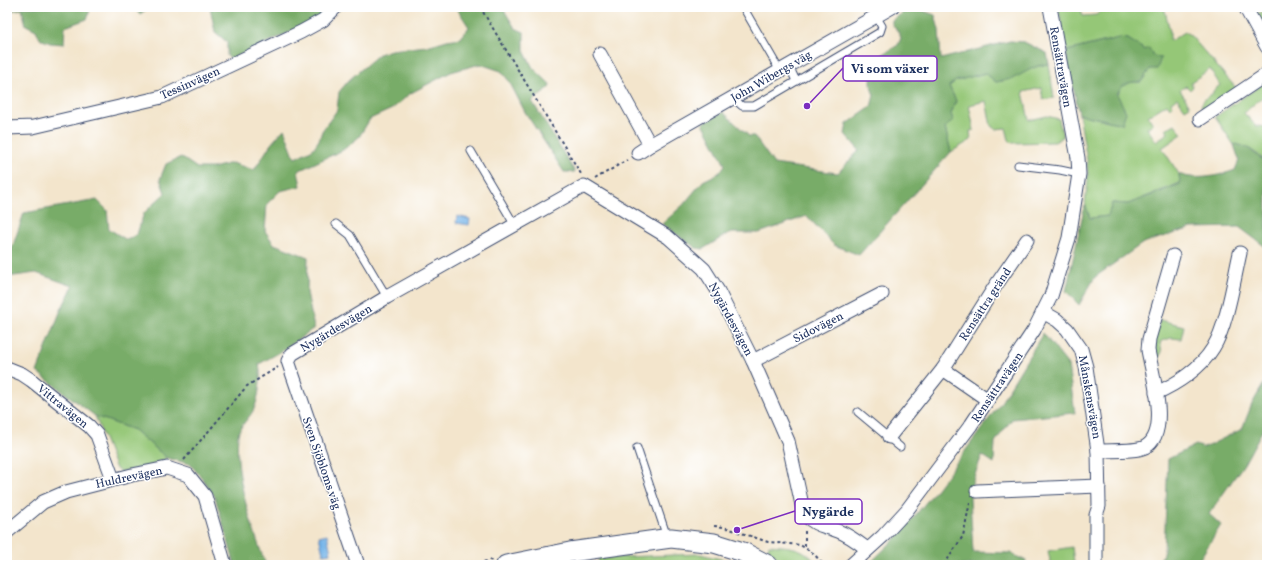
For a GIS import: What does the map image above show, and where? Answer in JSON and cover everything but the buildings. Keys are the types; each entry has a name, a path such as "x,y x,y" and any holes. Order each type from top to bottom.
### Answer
{"street":[{"name":"Tessinvägen","path":"7,128 33,127 162,97 301,32 322,20 336,7"},
{"name":"John Wibergs väg","path":"638,153 892,7"},
{"name":"Rensättravägen","path":"851,565 883,536 907,510 954,448 988,400 1034,330 1060,273 1069,238 1079,174 1078,158 1050,7"},
{"path":"1246,7 1267,47"},
{"path":"600,54 650,146"},
{"path":"1200,119 1267,74"},
{"name":"Nygärdesvägen","path":"288,361 292,354 387,297 585,185 668,237 704,269 718,291 753,361 788,441 804,514 811,522 821,527 836,530 850,536 867,550"},
{"name":"Rensättra gränd","path":"889,437 943,369 994,288 1027,240"},
{"path":"1156,393 1172,386 1203,361 1213,348 1221,332 1240,253"},
{"name":"Månskensvägen","path":"1098,451 1144,447 1152,441 1157,432 1159,418 1148,350 1149,339 1173,256"},
{"name":"Sidovägen","path":"753,361 882,294"},
{"name":"Månskensvägen","path":"1043,312 1067,328 1082,349 1086,367 1098,451 1099,506 1096,514 1096,565"},
{"name":"Sven Sjöbloms väg","path":"288,361 358,565"},
{"name":"Vittravägen","path":"7,368 22,374 31,380 90,426 97,435 113,480"},
{"path":"943,369 988,400"},
{"name":"Huldrevägen","path":"7,532 43,502 66,492 161,469 176,471 188,475 205,496 225,565"},
{"path":"977,491 1099,486"},
{"path":"506,565 570,552 667,538 714,543 743,552 768,565"}],"lane":[{"path":"743,7 784,68 796,81"},
{"path":"733,98 742,106 754,106 880,32 882,26 876,16"},
{"path":"471,151 514,224"},
{"path":"1018,165 1079,174"},
{"path":"336,224 350,235 387,297"},
{"path":"858,412 900,447"},
{"path":"637,448 667,538"}],"path":[{"path":"480,7 585,185 638,153"},
{"path":"176,471 247,386 288,361"},
{"path":"944,565 963,536 972,495 977,491"}],"green space":[{"path":"7,7 91,7 87,19 65,27 64,44 50,43 40,39 36,30 26,25 22,9 9,11 7,38"},
{"path":"132,7 150,7 140,14"},
{"path":"210,7 330,7 319,19 231,59 227,56 227,42 215,32"},
{"path":"456,7 502,7 515,28 524,32 524,51 533,68 550,84 549,88 532,101 575,172 564,172 525,112 509,81 501,71 480,64 451,72 411,93 392,109 370,119 359,137 343,150 298,171 301,186 280,191 267,204 265,231 274,244 308,257 307,292 314,328 284,350 259,364 260,386 257,399 254,409 242,425 239,432 237,451 241,484 245,501 266,565 235,565 215,497 190,464 167,458 134,430 95,416 37,372 60,312 73,286 36,273 7,277 7,263 24,213 97,200 107,210 109,229 127,240 137,234 144,213 165,193 160,179 166,164 181,157 197,168 213,168 232,163 254,170 271,144 284,129 295,158 313,149 319,140 322,131 337,110 339,92 349,80 379,54 391,50 427,46 447,40 461,38 469,27"},
{"path":"912,7 935,15 939,30 941,59 1010,41 1024,42 1047,53 1049,64 1037,66 1015,78 996,82 985,73 956,81 949,86 956,101 951,114 953,120 945,128 951,152 859,255 834,245 807,216 759,233 729,233 703,249 696,248 662,224 683,205 703,181 719,173 725,165 703,123 723,112 749,136 754,136 774,164 838,173 859,150 845,134 847,124 871,107 874,95 871,87 871,71 869,63 898,45 901,38 892,24 892,20"},
{"path":"1058,7 1080,7 1083,16 1096,15 1100,12 1100,7 1164,7 1170,31 1170,41 1185,32 1190,35 1237,89 1205,111 1201,105 1204,100 1220,85 1210,69 1191,82 1193,87 1190,90 1186,86 1180,90 1190,106 1185,109 1177,98 1171,102 1173,106 1170,108 1167,104 1148,116 1153,124 1147,128 1156,141 1168,133 1166,129 1175,124 1182,134 1162,148 1179,174 1180,183 1128,204 1112,203 1108,216 1090,218 1085,204 1088,181 1087,160 1079,114 1122,124 1118,101 1120,89 1124,85 1131,82 1141,82 1150,69 1153,56 1128,39 1119,38 1067,51"},
{"path":"1267,10 1267,36 1256,14"},
{"path":"1119,38 1128,39 1143,50 1149,48 1153,56 1161,58 1157,69 1150,69 1141,82 1127,84 1121,88 1117,94 1126,112 1122,124 1079,114 1066,54 1067,51"},
{"path":"1049,64 1054,98 1043,100 1041,88 1023,92 1029,120 1047,116 1059,119 1063,137 1055,142 1012,143 1009,140 1006,128 995,129 991,126 986,101 969,105 974,130 970,131 971,140 951,152 945,128 953,120 951,114 956,101 949,86 956,81 985,73 996,82 1010,78 1035,67"},
{"path":"1267,81 1267,93 1244,113 1256,126 1267,127 1267,163 1256,153 1247,148 1234,145 1215,117"},
{"path":"1236,144 1248,148 1267,163 1267,248 1239,227 1192,228 1143,243 1095,277 1079,305 1066,291 1085,204 1090,218 1108,216 1112,203 1128,204 1180,184 1179,174 1192,177 1207,177 1235,170 1239,160 1234,145"},
{"path":"1160,320 1184,326 1181,339 1171,338 1160,342 1162,352 1158,359 1158,366 1154,340"},
{"path":"1043,333 1068,365 1075,413 1012,419 995,442 994,463 982,455 972,483 970,498 973,552 1010,553 1026,561 1025,565 868,565 900,534 936,490 1000,404"},
{"path":"1267,378 1267,422 1244,464 1209,514 1221,525 1196,565 1158,565 1164,551 1168,459 1196,445 1204,448 1242,429 1252,404"},
{"path":"95,416 134,430 167,458 150,466 120,472 116,469"},
{"path":"769,545 791,547 802,551 813,559 818,565 785,565 768,549"},
{"path":"1072,547 1074,562 1051,565 1048,551"},
{"path":"700,554 746,565 599,565 598,558"}],"water":[{"path":"457,216 470,219 469,225 456,223"},
{"path":"327,534 331,553 323,554 319,536"}],"place":[{"name":"Vi som växer","path":"807,106"},
{"name":"Nygärde","path":"737,530"}]}
